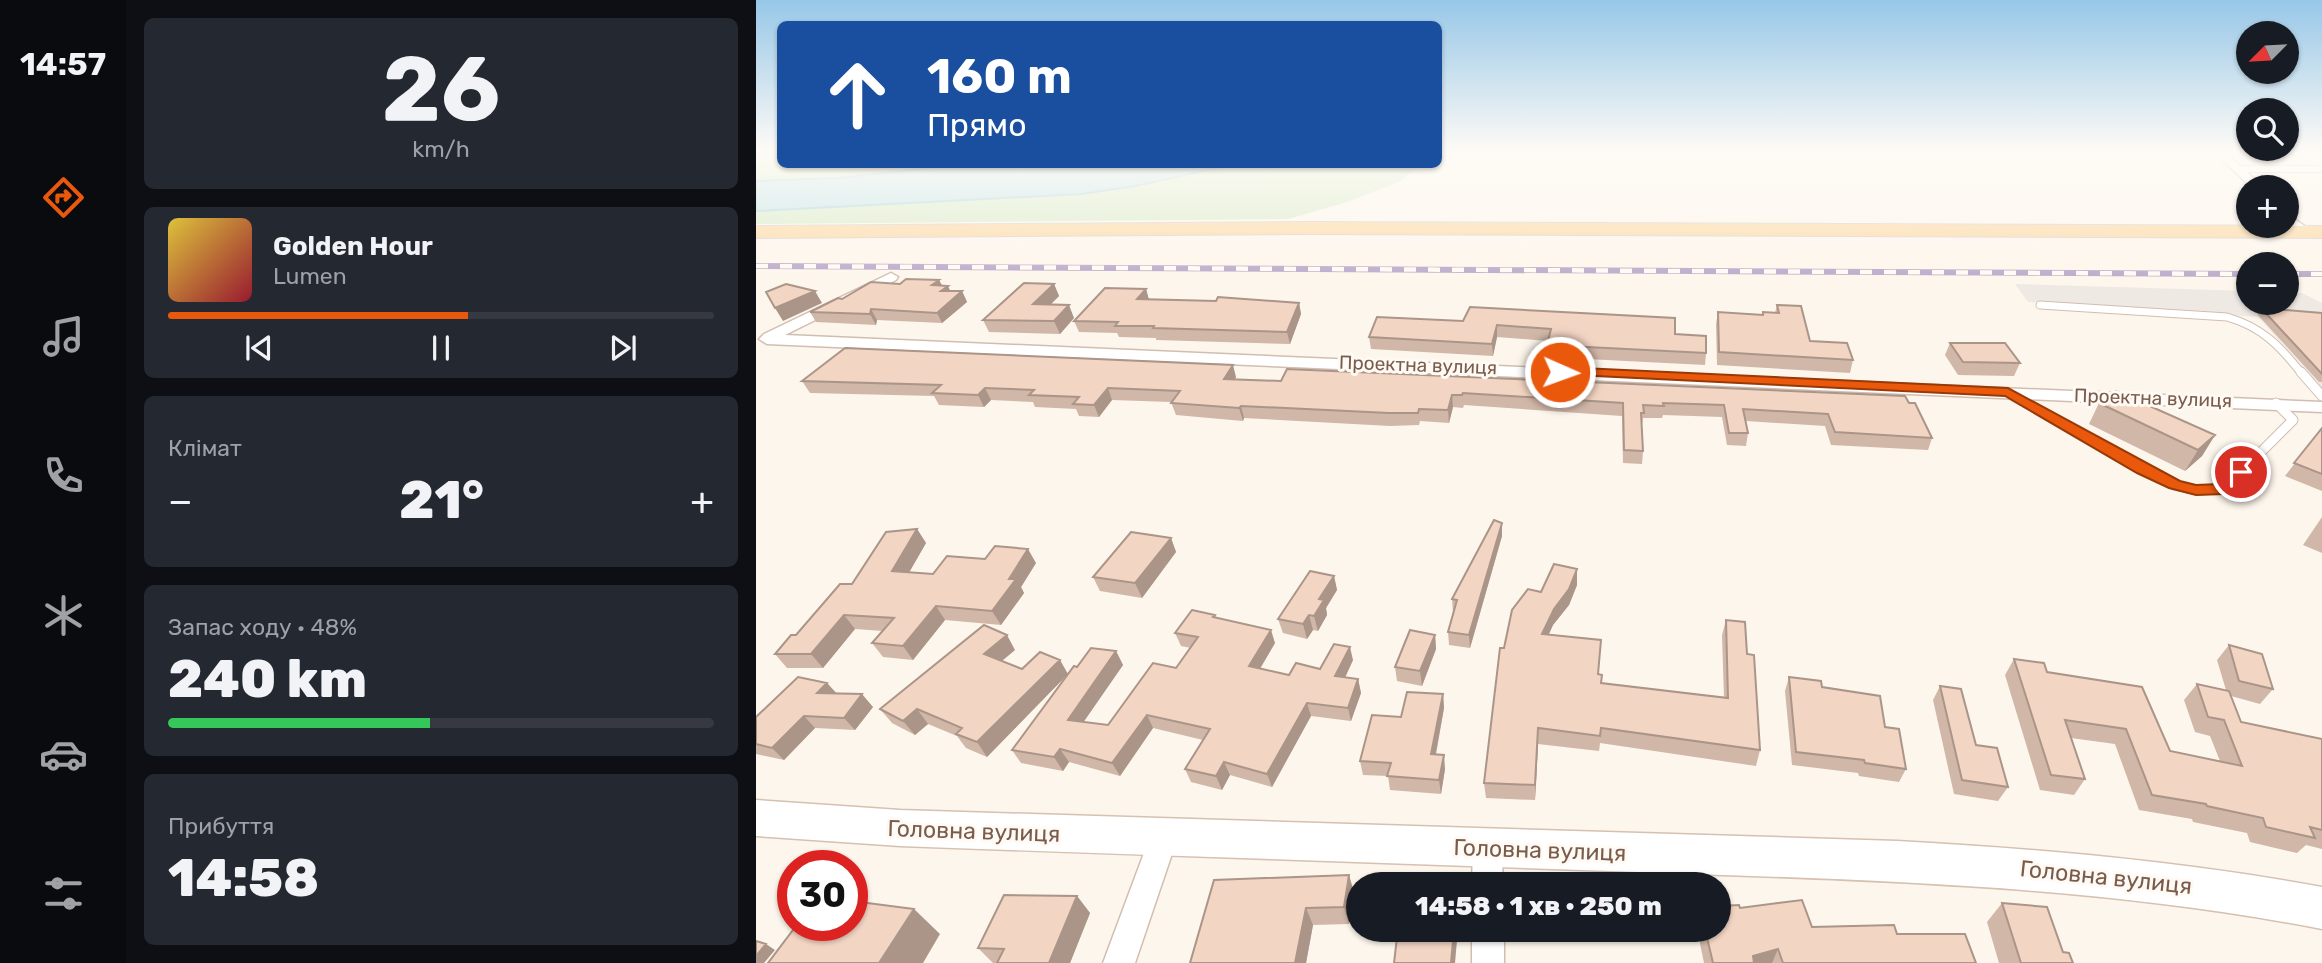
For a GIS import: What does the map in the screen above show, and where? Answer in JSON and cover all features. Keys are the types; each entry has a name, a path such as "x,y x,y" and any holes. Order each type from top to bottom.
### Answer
{"main road":[{"path":"756,232 1308,228 2313,232"},
{"name":"Головна вулиця","path":"756,818 900,828 1163,839 1487,866 1897,861 2055,870 2213,887 2322,908"}],"street":[{"path":"761,341 891,277"},
{"name":"Проектна вулиця","path":"761,341 2322,407"},
{"path":"1119,963 1163,839"},
{"path":"1488,942 1488,963"}],"lane":[{"path":"2040,305 2240,320 2275,339 2322,396"},
{"path":"2008,392 2143,470 2174,485 2211,491 2224,489 2294,420 2276,403"}],"shaded area":[{"path":"2015,284 2236,291 2236,315 2299,315 2299,293 2302,293 2322,303 2322,388 2258,317 2028,302"}],"green space":[{"path":"1044,196 1362,196 1288,219 756,224 756,211"}],"water":[{"path":"756,196 1044,196 756,211"}],"building":[{"path":"906,279 939,280 932,285 948,286 941,291 962,291 937,313 871,309 870,314 810,312 838,298 842,299 871,282 900,284"},
{"path":"1024,283 1054,284 1033,304 1069,305 1054,321 983,320"},
{"path":"786,284 815,291 775,308 766,292"},
{"path":"1105,288 1146,289 1137,299 1216,301 1218,297 1299,303 1287,332 1153,328 1154,326 1115,326 1118,322 1074,321"},
{"path":"1777,305 1801,306 1810,341 1847,343 1853,360 1719,352 1718,312 1763,315 1763,312 1779,313"},
{"path":"1470,307 1675,318 1675,334 1706,336 1706,353 1547,345 1551,329 1497,325 1492,344 1369,337 1377,317 1463,321"},
{"path":"2299,311 2322,313 2322,374 2267,315 2299,315"},
{"path":"1950,343 2005,343 2020,363 1963,362"},
{"path":"845,348 1233,365 1224,379 1281,381 1287,369 1905,396 1909,403 1915,403 1932,438 1835,432 1828,414 1743,409 1748,433 1729,433 1724,405 1663,403 1664,406 1643,405 1643,451 1624,450 1623,403 1463,393 1452,395 1448,410 1419,409 1418,413 1389,413 1171,403 1180,391 1108,388 1094,405 1073,404 1079,397 1029,395 1034,390 985,388 978,395 932,393 941,385 802,381"},
{"path":"2116,391 2215,435 2198,450 2099,403"},
{"path":"2322,428 2322,474 2294,463"},
{"path":"1494,520 1502,523 1469,635 1448,632 1457,600 1452,599"},
{"path":"917,529 892,571 933,574 947,556 985,559 995,546 1028,549 1009,579 1016,579 992,611 936,606 903,646 872,643 894,618 844,615 811,654 775,654 791,635 796,635 840,584 852,584 886,532"},
{"path":"1131,532 1171,538 1135,583 1093,577"},
{"path":"1554,564 1577,569 1569,589 1554,609 1542,634 1601,640 1598,674 1602,675 1601,683 1728,698 1726,620 1745,622 1747,654 1754,655 1760,750 1601,728 1600,736 1538,728 1535,785 1484,783 1500,648 1504,648 1512,610 1528,589 1541,592"},
{"path":"1310,571 1334,576 1319,599 1324,600 1314,616 1309,615 1303,624 1278,619"},
{"path":"1192,610 1271,630 1249,666 1289,675 1296,663 1320,669 1334,644 1350,647 1335,676 1358,679 1348,708 1307,703 1267,774 1224,762 1216,776 1185,769 1210,729 1147,715 1112,763 1060,749 1054,757 1012,750 1074,666 1077,667 1091,648 1116,651 1068,720 1108,725 1153,663 1176,668 1198,637 1175,633"},
{"path":"984,625 1007,635 984,654 1022,669 1040,652 1060,660 977,742 956,734 962,728 917,709 903,721 880,709"},
{"path":"1410,630 1435,635 1420,671 1395,667"},
{"path":"2229,645 2262,654 2273,689 2239,681"},
{"path":"2014,659 2044,663 2047,672 2142,687 2170,751 2242,766 2224,720 2208,717 2197,684 2229,691 2241,722 2322,739 2322,830 2310,827 2315,838 2266,827 2263,818 2206,804 2152,795 2126,729 2065,720 2085,779 2051,775"},
{"path":"798,677 827,683 817,693 862,694 844,718 804,716 772,748 756,744 756,717"},
{"path":"1789,677 1821,681 1822,687 1880,696 1885,727 1899,729 1906,769 1865,763 1864,760 1796,752"},
{"path":"1940,686 1961,689 1976,745 1997,748 2008,787 1962,780"},
{"path":"1407,692 1443,694 1431,754 1444,755 1439,780 1387,776 1391,763 1360,761 1372,715 1401,717"},
{"path":"1346,875 1344,907 1306,908 1295,963 1190,963 1214,880"},
{"path":"1004,895 1077,896 1049,963 997,963 1004,949 978,948"},
{"path":"1802,900 1812,927 1894,925 1897,934 1965,934 1976,963 1783,963 1778,949 1753,956 1754,963 1713,963 1708,942 1731,942 1731,905 1739,905 1740,908"},
{"path":"868,903 914,909 879,963 768,963 785,941 868,941"},
{"path":"2002,903 2047,907 2063,952 2069,953 2073,963 2021,963"},
{"path":"756,941 766,944 756,956"},
{"path":"1396,942 1453,942 1451,963 1394,963"}],"railway":[{"path":"756,266 2236,274"},
{"path":"2299,274 2322,274"}],"route":[{"path":"1560,372 2008,392 2174,485 2196,490 2224,489 2241,472"}]}
